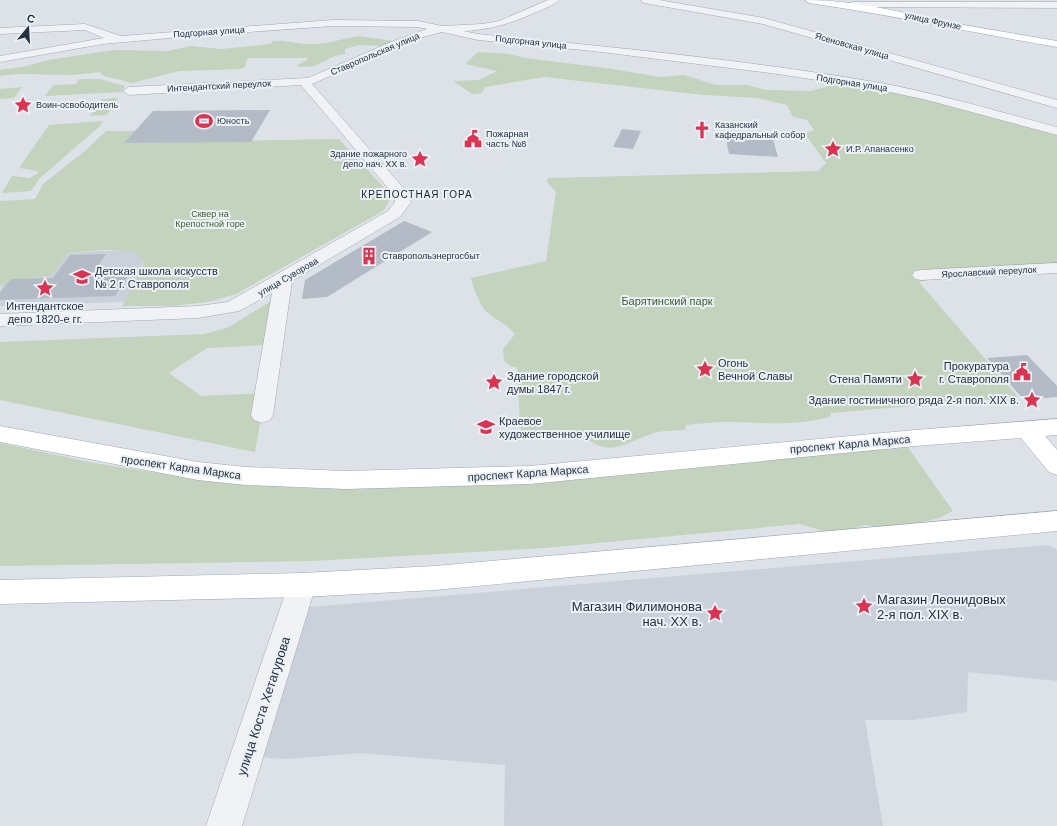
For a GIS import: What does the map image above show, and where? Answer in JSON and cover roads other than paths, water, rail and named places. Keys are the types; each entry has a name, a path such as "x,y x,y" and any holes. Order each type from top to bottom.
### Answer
{"main road":[{"name":"улица Фрунзе","path":"809,0 853,5 967,29 1057,44"},
{"name":"проспект Карла Маркса","path":"0,434 134,461 198,471 246,476 345,480 530,475 907,439 1057,427"},
{"path":"1026,429 1057,466"},
{"path":"0,592 302,585 435,578 1057,522"}],"street":[{"name":"Ставропольская улица","path":"310,81 422,34 444,29 476,28 501,23 555,0"},
{"name":"Ясеновская улица","path":"644,0 764,21 1057,104"},
{"path":"853,5 1057,5"},
{"path":"742,7 764,21"},
{"name":"Подгорная улица","path":"0,58 29,55 103,40 333,23 405,23 432,25 478,37 608,50 778,71 881,87 928,97 1057,131"},
{"path":"0,31 84,27 95,28 107,37 124,39"},
{"name":"Интендантский переулок","path":"129,91 310,81"},
{"name":"улица Суворова","path":"0,320 218,310 232,307 283,280 380,224 394,214 402,202 401,194 307,86 306,83 310,81"},
{"name":"Ярославский переулок","path":"921,275 1057,268"},
{"path":"262,415 283,280"},
{"name":"улица Коста Хетагурова","path":"224,826 302,585"}],"place":[{"name":"Воин-освободитель","path":"23,105"},
{"name":"Юность","path":"204,121"},
{"name":"Казанский кафедральный собор","path":"702,130"},
{"name":"Пожарная часть №8","path":"473,139"},
{"name":"И.Р. Апанасенко","path":"833,149"},
{"name":"Здание пожарного депо нач. ХХ в.","path":"420,159"},
{"name":"Ставропольэнергосбыт","path":"369,256"},
{"name":"Детская школа искусств № 2 г. Ставрополя","path":"82,277"},
{"name":"Интендантское депо 1820-е гг.","path":"45,288"},
{"name":"Огонь Вечной Славы","path":"705,369"},
{"name":"Прокуратура г. Ставрополя","path":"1022,372"},
{"name":"Стена Памяти","path":"915,379"},
{"name":"Здание городской думы 1847 г.","path":"494,382"},
{"name":"Здание гостиничного ряда 2-я пол. XIX в.","path":"1032,400"},
{"name":"Краевое художественное училище","path":"486,427"},
{"name":"Магазин Леонидовых 2-я пол. XIX в.","path":"864,606"},
{"name":"Магазин Филимонова нач. ХХ в.","path":"715,613"}],"district":[{"name":"КРЕПОСТНАЯ ГОРА","path":"417,194"}],"park label":[{"name":"Сквер на Крепостной горе","path":"210,220"},
{"name":"Барятинский парк","path":"667,301"}]}
